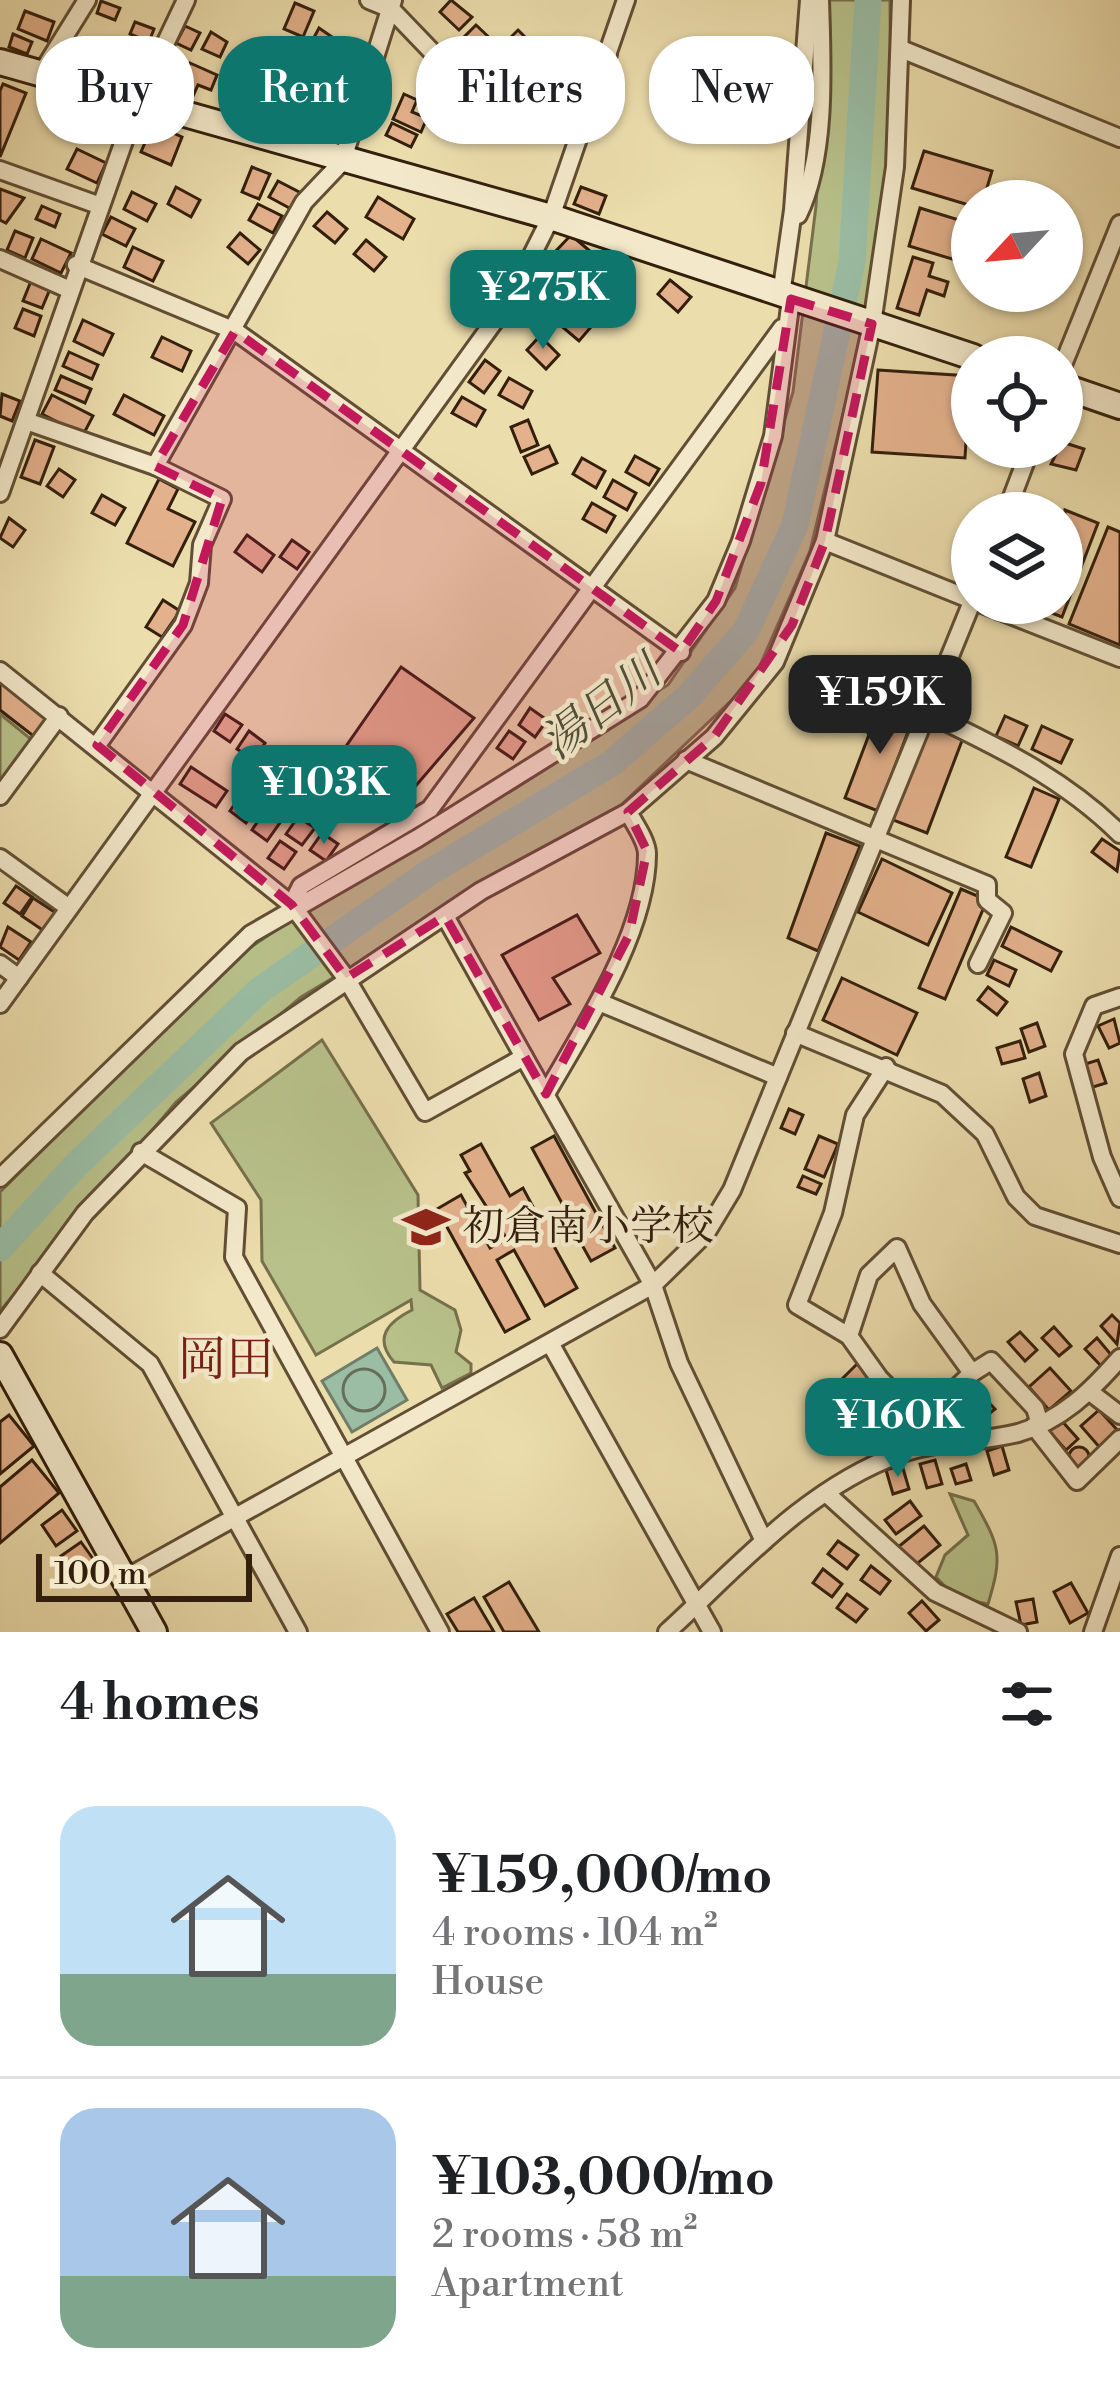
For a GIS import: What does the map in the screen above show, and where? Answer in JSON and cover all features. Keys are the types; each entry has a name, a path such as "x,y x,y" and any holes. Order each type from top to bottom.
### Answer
{"street":[{"path":"65,36 87,0"},
{"path":"169,36 186,0"},
{"path":"369,0 392,4 421,36"},
{"path":"614,36 626,0"},
{"path":"0,1178 224,956 294,908 584,738 640,699 682,652 716,601 761,483 773,436 788,298 808,0"},
{"path":"792,227 806,199 815,139 820,0"},
{"path":"0,1329 40,1273 141,1152 241,1052 343,975 628,812 714,737 775,662 825,541 871,323 895,167 901,0"},
{"path":"155,466 304,202 342,162 392,4"},
{"path":"901,49 1120,138"},
{"path":"0,62 36,73"},
{"path":"194,118 551,217 951,349"},
{"path":"2,482 121,144"},
{"path":"0,1004 509,301 551,217 577,144"},
{"path":"0,170 98,205"},
{"path":"1075,336 1120,224"},
{"path":"0,259 68,289"},
{"path":"76,265 235,331 682,652"},
{"path":"294,908 301,886 430,809 785,325"},
{"path":"1083,393 1120,406"},
{"path":"26,421 155,466 222,499 202,544 199,583 183,625 98,746"},
{"path":"825,541 951,591"},
{"path":"124,1579 653,1286 706,1233 732,1190 965,624"},
{"path":"1034,624 1120,658"},
{"path":"0,671 294,908 343,975 425,1112 524,1058"},
{"path":"925,712 1002,748 1089,802 1120,833"},
{"path":"0,796 58,716"},
{"path":"686,760 987,885 987,900 1003,913 978,964"},
{"path":"546,1094 599,1002 629,935 647,851 628,812"},
{"path":"0,859 69,908"},
{"path":"445,916 653,1286 679,1363 764,1541"},
{"path":"0,964 19,978"},
{"path":"1120,997 1094,1006 1074,1054 1102,1157 1120,1198"},
{"path":"599,1002 778,1077"},
{"path":"796,1033 942,1094 973,1121 1016,1197 1035,1216 1120,1244"},
{"path":"886,1067 855,1115 833,1213 797,1306 849,1336 878,1378 943,1444"},
{"path":"141,1152 237,1208 235,1258 440,1632"},
{"path":"849,1336 869,1275 897,1248 922,1304 972,1373"},
{"path":"40,1273 150,1364 298,1632"},
{"path":"550,1343 712,1632"},
{"path":"0,1355 154,1632"},
{"path":"667,1632 764,1541 826,1493 899,1454 1037,1425 1090,1392 1120,1358"},
{"path":"921,1422 972,1373 992,1361 1035,1408 1037,1425 1077,1480 1120,1439"},
{"path":"1090,1392 1120,1415"},
{"path":"826,1493 935,1592 1018,1632"},
{"path":"1093,1632 1120,1556"}],"highlighted area":[{"path":"791,299 872,324 825,541 792,625 714,737 628,812 647,851 629,935 546,1094 445,916 346,978 292,905 97,745 183,625 199,583 222,499 155,466 235,331 681,652 716,601 761,483"}],"shaded area":[{"path":"828,0 890,0 891,153 860,343 810,551 754,679 620,806 301,997 176,1102 0,1311 0,1192 230,961 404,845 668,685 735,588 793,392 816,206"},
{"path":"0,714 32,740 0,784"},
{"path":"322,1040 418,1195 420,1290 455,1310 461,1330 456,1352 471,1364 471,1373 442,1388 431,1365 394,1362 385,1345 390,1325 412,1310 411,1300 316,1355 262,1261 261,1200 211,1123"},
{"path":"950,1494 974,1501 994,1540 996,1574 988,1604 956,1598 936,1577 945,1555 968,1535"}],"water":[{"path":"377,1348 407,1400 352,1432 322,1381"}],"building":[{"path":"451,0 472,17 459,30 440,12"},
{"path":"101,1 120,8 115,20 97,13"},
{"path":"295,3 314,11 303,36 284,29"},
{"path":"25,11 54,22 49,36 18,29"},
{"path":"135,22 154,29 151,36 130,34"},
{"path":"476,25 488,36 465,36"},
{"path":"185,26 200,33 194,44 194,36 180,36"},
{"path":"211,32 218,36 218,56 202,49"},
{"path":"13,34 32,42 27,54 9,47"},
{"path":"194,65 217,75 211,90 198,85 194,94"},
{"path":"3,84 26,93 0,157 0,91"},
{"path":"404,94 416,100 412,112 416,130 393,119"},
{"path":"392,123 416,135 411,147 392,138"},
{"path":"144,144 179,144 171,165 141,152"},
{"path":"77,149 106,163 97,183 67,169"},
{"path":"924,151 992,171 989,180 951,180 951,200 912,188"},
{"path":"252,167 270,174 259,199 242,192"},
{"path":"278,181 301,193 293,210 269,197"},
{"path":"176,187 200,200 191,217 168,204"},
{"path":"581,187 606,196 599,214 574,204"},
{"path":"0,189 24,198 6,223 0,220"},
{"path":"132,192 156,204 147,221 124,209"},
{"path":"378,197 414,219 403,239 366,217"},
{"path":"258,204 282,216 273,233 249,220"},
{"path":"42,206 60,214 55,227 36,219"},
{"path":"920,208 951,218 951,259 909,246"},
{"path":"327,212 347,229 335,243 314,226"},
{"path":"111,217 135,229 126,246 102,234"},
{"path":"15,231 33,238 25,258 7,250"},
{"path":"240,233 260,250 248,264 228,247"},
{"path":"571,235 591,252 574,271 554,253"},
{"path":"41,239 71,253 61,273 32,259"},
{"path":"366,240 386,257 374,271 354,254"},
{"path":"133,247 163,261 153,281 124,267"},
{"path":"913,257 933,263 929,276 948,282 944,296 927,290 919,315 897,308"},
{"path":"549,259 570,276 558,290 537,273"},
{"path":"605,278 626,296 613,310 593,293"},
{"path":"670,280 691,297 678,312 658,294"},
{"path":"31,281 50,289 42,308 23,301"},
{"path":"542,285 563,302 551,316 530,299"},
{"path":"23,309 41,316 34,336 15,328"},
{"path":"571,309 591,327 579,341 559,324"},
{"path":"83,320 113,334 103,355 74,341"},
{"path":"540,336 559,355 546,369 527,350"},
{"path":"162,337 191,351 182,371 152,357"},
{"path":"69,352 98,365 92,379 63,366"},
{"path":"485,360 500,371 484,393 469,382"},
{"path":"878,370 951,375 951,457 872,452"},
{"path":"61,376 91,389 85,403 55,390"},
{"path":"509,378 532,391 523,408 499,395"},
{"path":"2,394 20,401 12,421 0,416"},
{"path":"52,395 93,416 83,435 42,414"},
{"path":"124,395 164,416 154,435 114,414"},
{"path":"462,397 485,410 476,426 452,413"},
{"path":"528,420 538,445 521,452 511,427"},
{"path":"35,440 54,447 40,484 21,477"},
{"path":"549,446 557,463 532,474 524,457"},
{"path":"635,456 659,469 649,485 626,472"},
{"path":"582,458 605,471 596,488 573,474"},
{"path":"59,469 75,480 63,497 47,486"},
{"path":"159,479 178,489 168,509 195,522 173,566 127,543"},
{"path":"613,480 636,493 627,510 604,497"},
{"path":"102,495 125,508 115,525 92,513"},
{"path":"592,503 615,516 606,532 583,519"},
{"path":"1083,517 1098,523 1083,562"},
{"path":"9,518 25,530 13,547 0,538"},
{"path":"1108,527 1120,532 1120,645 1069,624 1083,624 1083,589"},
{"path":"247,535 274,555 262,572 235,552"},
{"path":"292,540 309,552 297,569 280,557"},
{"path":"163,600 180,611 162,637 146,627"},
{"path":"401,667 474,718 389,817 326,775"},
{"path":"0,681 49,718 36,738 0,710"},
{"path":"881,703 914,716 878,811 845,798"},
{"path":"530,708 547,720 535,737 519,725"},
{"path":"225,714 242,725 230,742 214,731"},
{"path":"1005,716 1027,726 1018,746 996,736"},
{"path":"929,725 963,738 927,833 893,820"},
{"path":"1042,726 1072,740 1061,763 1032,749"},
{"path":"249,731 265,743 254,760 237,749"},
{"path":"509,731 525,742 513,759 497,748"},
{"path":"271,748 288,759 276,777 259,765"},
{"path":"294,766 310,777 298,794 282,783"},
{"path":"191,767 227,791 216,807 180,784"},
{"path":"1034,788 1059,799 1031,867 1006,857"},
{"path":"242,794 259,806 246,823 230,811"},
{"path":"268,806 284,817 267,841 252,830"},
{"path":"298,817 315,828 302,845 286,834"},
{"path":"322,833 338,844 326,861 310,850"},
{"path":"826,833 860,846 818,951 788,938"},
{"path":"1102,839 1120,851 1117,871 1092,852"},
{"path":"280,841 296,852 284,869 268,858"},
{"path":"882,859 952,893 928,945 858,912"},
{"path":"16,886 32,897 20,914 4,903"},
{"path":"961,889 987,900 945,999 919,988"},
{"path":"33,898 56,913 44,931 22,916"},
{"path":"577,915 600,953 553,978 570,1004 539,1020 502,955"},
{"path":"8,927 31,942 19,960 0,947"},
{"path":"1011,927 1061,952 1051,971 1002,946"},
{"path":"994,960 1016,970 1009,986 987,975"},
{"path":"842,978 917,1013 897,1055 823,1020"},
{"path":"988,987 1007,1002 997,1015 978,1000"},
{"path":"1114,1019 1120,1043 1109,1048 1098,1026"},
{"path":"1037,1023 1045,1046 1029,1052 1021,1029"},
{"path":"1020,1041 1025,1058 1002,1064 997,1048"},
{"path":"1098,1060 1106,1083 1090,1088 1082,1065"},
{"path":"1039,1073 1046,1096 1030,1102 1023,1079"},
{"path":"789,1109 803,1115 795,1134 781,1128"},
{"path":"554,1136 615,1248 591,1261 572,1227 550,1239 577,1288 545,1306 514,1250 497,1260 529,1319 505,1332 437,1209 461,1195 490,1248 507,1239 465,1173 470,1171 461,1155 481,1144 510,1196 523,1188 540,1220 564,1207 532,1148"},
{"path":"819,1136 838,1144 824,1177 805,1169"},
{"path":"803,1176 821,1184 816,1194 798,1187"},
{"path":"1112,1315 1120,1323 1117,1344 1101,1326"},
{"path":"1054,1327 1071,1346 1059,1356 1042,1338"},
{"path":"1020,1332 1037,1350 1025,1361 1008,1342"},
{"path":"1097,1338 1113,1357 1102,1367 1085,1349"},
{"path":"857,1364 870,1377 841,1407 827,1394"},
{"path":"1050,1368 1071,1391 1049,1410 1029,1387"},
{"path":"974,1387 995,1409 980,1421 963,1397"},
{"path":"877,1399 900,1425 877,1445 853,1418"},
{"path":"1099,1410 1120,1433 1101,1449 1081,1426"},
{"path":"9,1415 34,1446 0,1474 0,1422"},
{"path":"1061,1420 1078,1439 1066,1450 1049,1431"},
{"path":"1002,1446 1009,1470 994,1475 987,1451"},
{"path":"1079,1447 1089,1457 1079,1467 1069,1457"},
{"path":"32,1460 59,1493 0,1543 0,1487"},
{"path":"935,1460 942,1484 927,1488 920,1464"},
{"path":"966,1464 971,1480 956,1484 951,1469"},
{"path":"902,1465 909,1489 893,1494 886,1470"},
{"path":"910,1501 921,1516 896,1534 885,1520"},
{"path":"62,1510 77,1531 56,1546 42,1525"},
{"path":"924,1526 940,1545 913,1567 897,1548"},
{"path":"838,1541 858,1555 847,1569 828,1554"},
{"path":"81,1542 96,1563 75,1577 61,1556"},
{"path":"871,1566 890,1581 880,1594 861,1580"},
{"path":"823,1569 842,1584 832,1597 813,1583"},
{"path":"509,1582 539,1632 504,1632 484,1597"},
{"path":"1071,1583 1088,1613 1070,1623 1054,1592"},
{"path":"847,1594 867,1609 856,1622 837,1608"},
{"path":"474,1598 494,1632 458,1632 447,1614"},
{"path":"1033,1599 1037,1622 1021,1625 1016,1602"},
{"path":"922,1601 939,1620 926,1631 909,1613"}],"waterway":[{"name":"湯日川","path":"0,1248 76,1165 260,990 430,872 612,763 689,696 746,631 795,525 852,262 868,0"}],"place":[{"name":"初倉南小学校","path":"426,1227"}],"district":[{"name":"岡田","path":"226,1361"}]}
